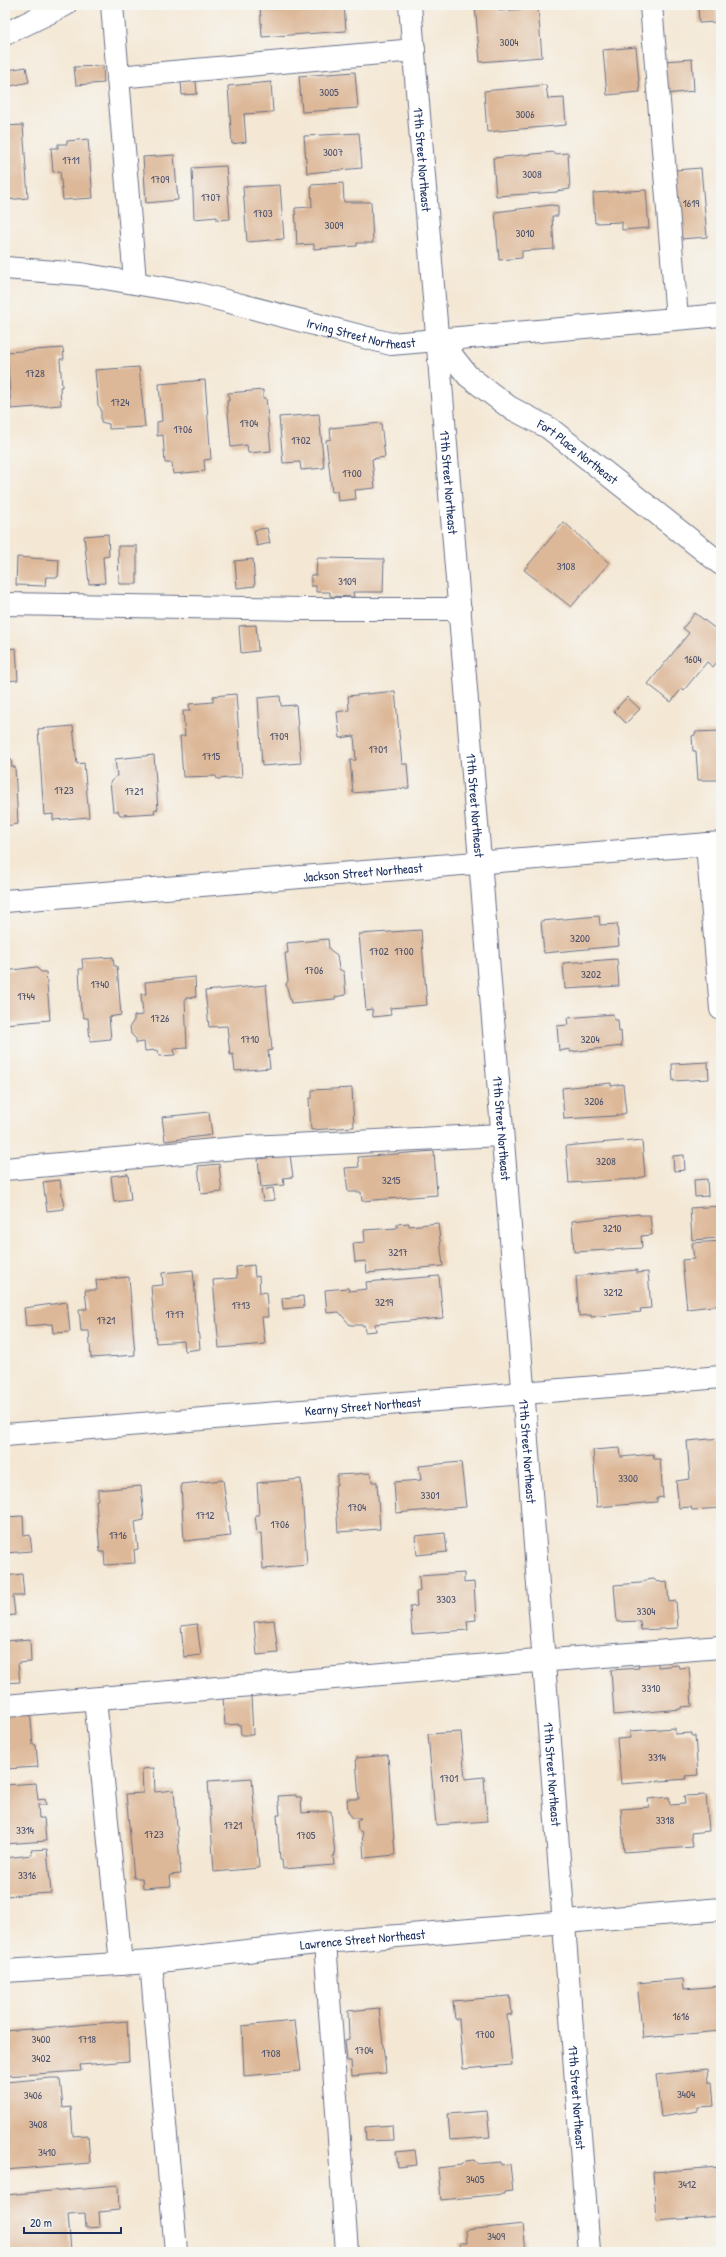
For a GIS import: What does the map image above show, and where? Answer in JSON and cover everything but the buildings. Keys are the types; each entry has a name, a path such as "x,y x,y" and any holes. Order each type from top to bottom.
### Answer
{"street":[{"path":"5,34 65,5"},
{"path":"112,5 135,281"},
{"name":"17th Street Northeast","path":"410,5 502,1136 589,2252"},
{"path":"651,5 677,318"},
{"path":"118,77 414,50"},
{"name":"Irving Street Northeast","path":"5,268 65,272 135,281 228,300 381,343 391,344 438,338 721,315"},
{"name":"Fort Place Northeast","path":"438,338 468,376 509,407 549,428 721,564"},
{"path":"5,604 301,609 460,609"},
{"path":"714,844 721,1009"},
{"name":"Jackson Street Northeast","path":"5,902 714,844"},
{"path":"5,1169 248,1147 502,1136"},
{"name":"Kearny Street Northeast","path":"5,1435 721,1377"},
{"path":"5,1706 721,1647"},
{"path":"95,1699 121,1964"},
{"name":"Lawrence Street Northeast","path":"5,1971 151,1962 325,1942 721,1909"},
{"path":"325,1942 346,2252"},
{"path":"151,1962 176,2252"}]}
